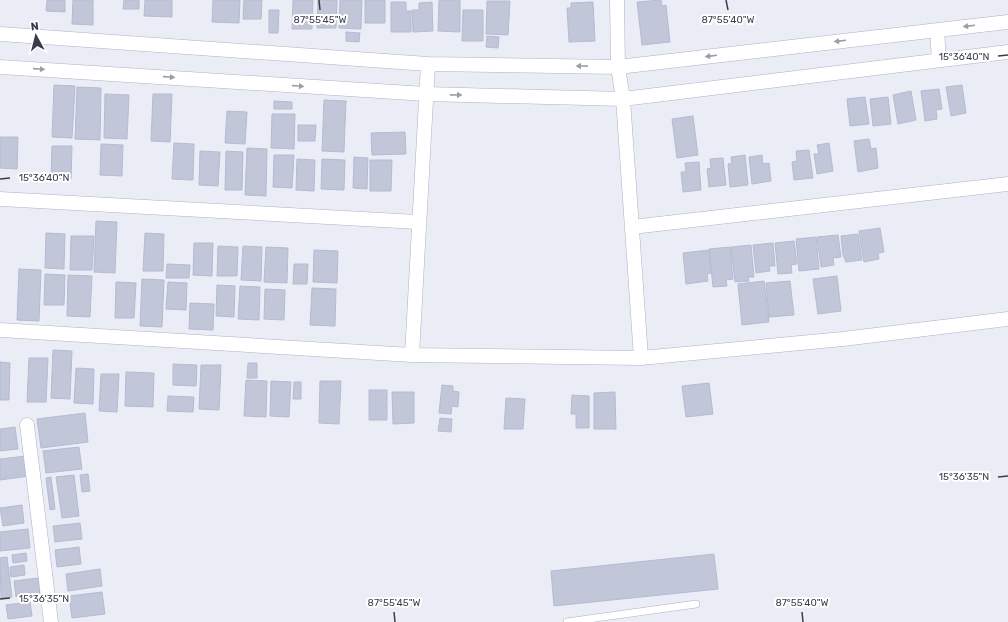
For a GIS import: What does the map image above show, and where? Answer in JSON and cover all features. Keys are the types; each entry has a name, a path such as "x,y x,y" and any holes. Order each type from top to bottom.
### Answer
{"street":[{"path":"617,0 618,66 623,99 641,358"},
{"path":"0,34 428,64 618,66 1008,22"},
{"path":"937,30 939,60"},
{"path":"0,67 426,94 623,99 1008,52"},
{"path":"412,355 418,222 428,64"},
{"path":"632,227 1008,184"},
{"path":"0,199 418,222"},
{"path":"0,330 412,355 641,358 843,339 1008,319"},
{"path":"27,425 51,622"}],"lane":[{"path":"567,622 696,604"}],"building":[{"path":"47,0 65,0 65,12 46,11"},
{"path":"73,0 93,0 93,25 72,24"},
{"path":"124,0 139,0 139,9 123,9"},
{"path":"145,0 172,0 172,17 144,16"},
{"path":"213,0 240,0 239,23 212,22"},
{"path":"244,0 262,0 261,19 243,19"},
{"path":"293,0 313,0 312,29 292,29"},
{"path":"318,0 337,0 336,28 317,28"},
{"path":"340,0 362,0 361,29 339,28"},
{"path":"365,0 385,0 385,23 365,23"},
{"path":"439,0 460,0 460,32 438,31"},
{"path":"661,0 662,6 666,5 670,42 642,45 637,2"},
{"path":"487,1 510,1 508,35 486,34"},
{"path":"391,2 406,2 406,11 411,11 411,32 391,32"},
{"path":"432,2 433,31 413,32 412,10 419,10 419,3"},
{"path":"593,2 595,41 569,42 567,8 571,8 571,3"},
{"path":"269,10 279,10 278,33 269,33"},
{"path":"463,10 483,10 483,41 462,41"},
{"path":"346,32 360,33 359,42 346,41"},
{"path":"487,36 499,37 498,48 486,47"},
{"path":"54,85 75,86 72,138 52,137"},
{"path":"962,85 966,113 951,116 946,87"},
{"path":"77,87 101,88 100,140 75,139"},
{"path":"939,89 942,109 936,110 937,119 925,121 921,91"},
{"path":"911,91 916,120 898,124 893,95"},
{"path":"105,94 129,95 127,139 104,138"},
{"path":"153,94 172,94 170,142 151,141"},
{"path":"865,97 869,124 850,126 847,99"},
{"path":"888,97 891,124 873,126 870,99"},
{"path":"324,100 346,101 344,152 322,151"},
{"path":"274,101 292,102 292,109 274,109"},
{"path":"227,111 247,112 245,144 225,143"},
{"path":"272,114 295,114 294,149 271,148"},
{"path":"693,116 698,155 677,158 672,119"},
{"path":"298,125 316,125 315,141 298,141"},
{"path":"405,132 406,154 372,155 371,133"},
{"path":"0,137 18,137 17,169 0,168"},
{"path":"869,139 871,149 876,148 878,168 858,172 854,141"},
{"path":"174,143 194,144 193,180 172,179"},
{"path":"829,143 833,171 817,174 814,154 819,154 817,145"},
{"path":"101,144 123,145 122,176 100,175"},
{"path":"52,146 72,146 71,179 51,178"},
{"path":"247,148 267,149 266,196 245,195"},
{"path":"809,150 813,178 794,180 792,162 797,161 796,151"},
{"path":"200,151 220,152 218,186 199,185"},
{"path":"226,151 243,152 242,190 225,190"},
{"path":"274,155 294,155 292,188 273,187"},
{"path":"745,155 748,185 730,187 728,164 732,163 731,157"},
{"path":"762,155 763,164 769,163 771,181 752,184 749,157"},
{"path":"354,157 368,158 367,189 353,188"},
{"path":"723,158 726,185 709,187 707,169 711,168 710,159"},
{"path":"297,159 315,160 314,191 296,190"},
{"path":"322,159 345,160 344,190 321,189"},
{"path":"370,160 392,160 391,191 370,191"},
{"path":"699,162 701,190 683,192 681,172 686,172 685,163"},
{"path":"96,221 117,222 115,273 94,272"},
{"path":"880,228 884,252 878,253 879,259 864,262 859,231"},
{"path":"46,233 65,234 64,269 45,268"},
{"path":"145,233 164,234 163,271 143,271"},
{"path":"858,234 862,260 846,262 843,255 841,236"},
{"path":"838,235 841,257 833,258 834,265 821,267 817,237"},
{"path":"71,236 94,236 92,270 70,270"},
{"path":"816,237 819,269 799,271 796,239"},
{"path":"794,241 797,264 791,265 792,273 778,274 775,243"},
{"path":"194,243 213,243 212,276 193,275"},
{"path":"773,243 775,266 769,266 770,271 756,273 753,245"},
{"path":"751,245 754,277 748,277 749,281 735,282 731,247"},
{"path":"218,246 238,247 237,276 217,276"},
{"path":"243,246 262,247 261,281 241,280"},
{"path":"266,247 288,248 287,283 264,282"},
{"path":"730,247 733,279 726,280 727,286 713,287 709,249"},
{"path":"314,250 338,251 337,283 313,282"},
{"path":"709,250 711,273 707,274 708,281 686,284 683,253"},
{"path":"167,264 190,265 189,278 166,278"},
{"path":"294,264 308,264 307,284 293,284"},
{"path":"19,269 41,270 39,321 17,320"},
{"path":"45,274 65,275 64,305 44,305"},
{"path":"68,275 92,276 90,317 67,316"},
{"path":"837,276 841,311 818,314 813,279"},
{"path":"142,279 164,280 162,327 140,326"},
{"path":"764,281 769,322 742,325 738,284"},
{"path":"790,281 794,315 769,317 766,283"},
{"path":"116,282 136,283 134,318 115,318"},
{"path":"168,282 187,283 186,310 166,309"},
{"path":"217,285 235,286 234,317 216,316"},
{"path":"240,286 260,287 259,320 238,319"},
{"path":"312,288 336,289 335,326 310,325"},
{"path":"265,289 285,290 284,320 264,319"},
{"path":"190,303 214,304 213,330 189,329"},
{"path":"53,350 72,351 70,399 51,398"},
{"path":"29,358 48,358 46,402 27,402"},
{"path":"0,362 10,363 9,400 0,400"},
{"path":"248,363 257,363 257,378 247,378"},
{"path":"173,364 197,365 196,386 173,385"},
{"path":"201,365 221,365 219,410 199,409"},
{"path":"76,368 94,369 93,404 74,403"},
{"path":"126,372 154,373 153,407 125,406"},
{"path":"101,374 119,374 117,412 99,411"},
{"path":"246,380 267,381 266,417 244,416"},
{"path":"271,381 291,382 289,417 270,416"},
{"path":"320,381 341,381 339,424 319,423"},
{"path":"294,382 301,382 301,399 293,399"},
{"path":"709,383 713,414 686,417 682,386"},
{"path":"442,385 453,386 453,391 459,392 458,407 452,406 451,414 439,413"},
{"path":"369,390 387,390 387,420 369,420"},
{"path":"392,392 414,392 414,423 393,424"},
{"path":"615,392 616,429 594,429 594,393"},
{"path":"572,395 589,396 589,428 576,428 576,414 571,414"},
{"path":"168,396 194,397 193,412 167,411"},
{"path":"506,398 525,399 523,429 504,429"},
{"path":"85,413 88,442 41,448 37,419"},
{"path":"440,418 452,419 451,432 438,431"},
{"path":"15,427 18,449 0,451 0,429"},
{"path":"79,447 82,469 46,473 43,451"},
{"path":"26,456 29,476 0,480 0,459"},
{"path":"88,474 90,491 82,492 80,475"},
{"path":"74,475 79,516 62,518 56,477"},
{"path":"51,477 55,509 50,510 46,478"},
{"path":"22,505 24,523 3,526 0,508"},
{"path":"80,523 82,539 55,542 53,526"},
{"path":"28,529 30,548 0,551 0,532"},
{"path":"79,547 81,564 57,567 55,550"},
{"path":"26,553 27,561 13,563 12,555"},
{"path":"714,554 718,589 554,606 551,571"},
{"path":"7,557 12,597 1,598 0,558"},
{"path":"24,565 25,575 11,577 10,567"},
{"path":"100,569 102,586 68,591 66,574"},
{"path":"38,578 40,595 16,597 14,581"},
{"path":"102,592 105,614 72,618 69,596"},
{"path":"30,602 32,616 8,619 6,605"}]}
